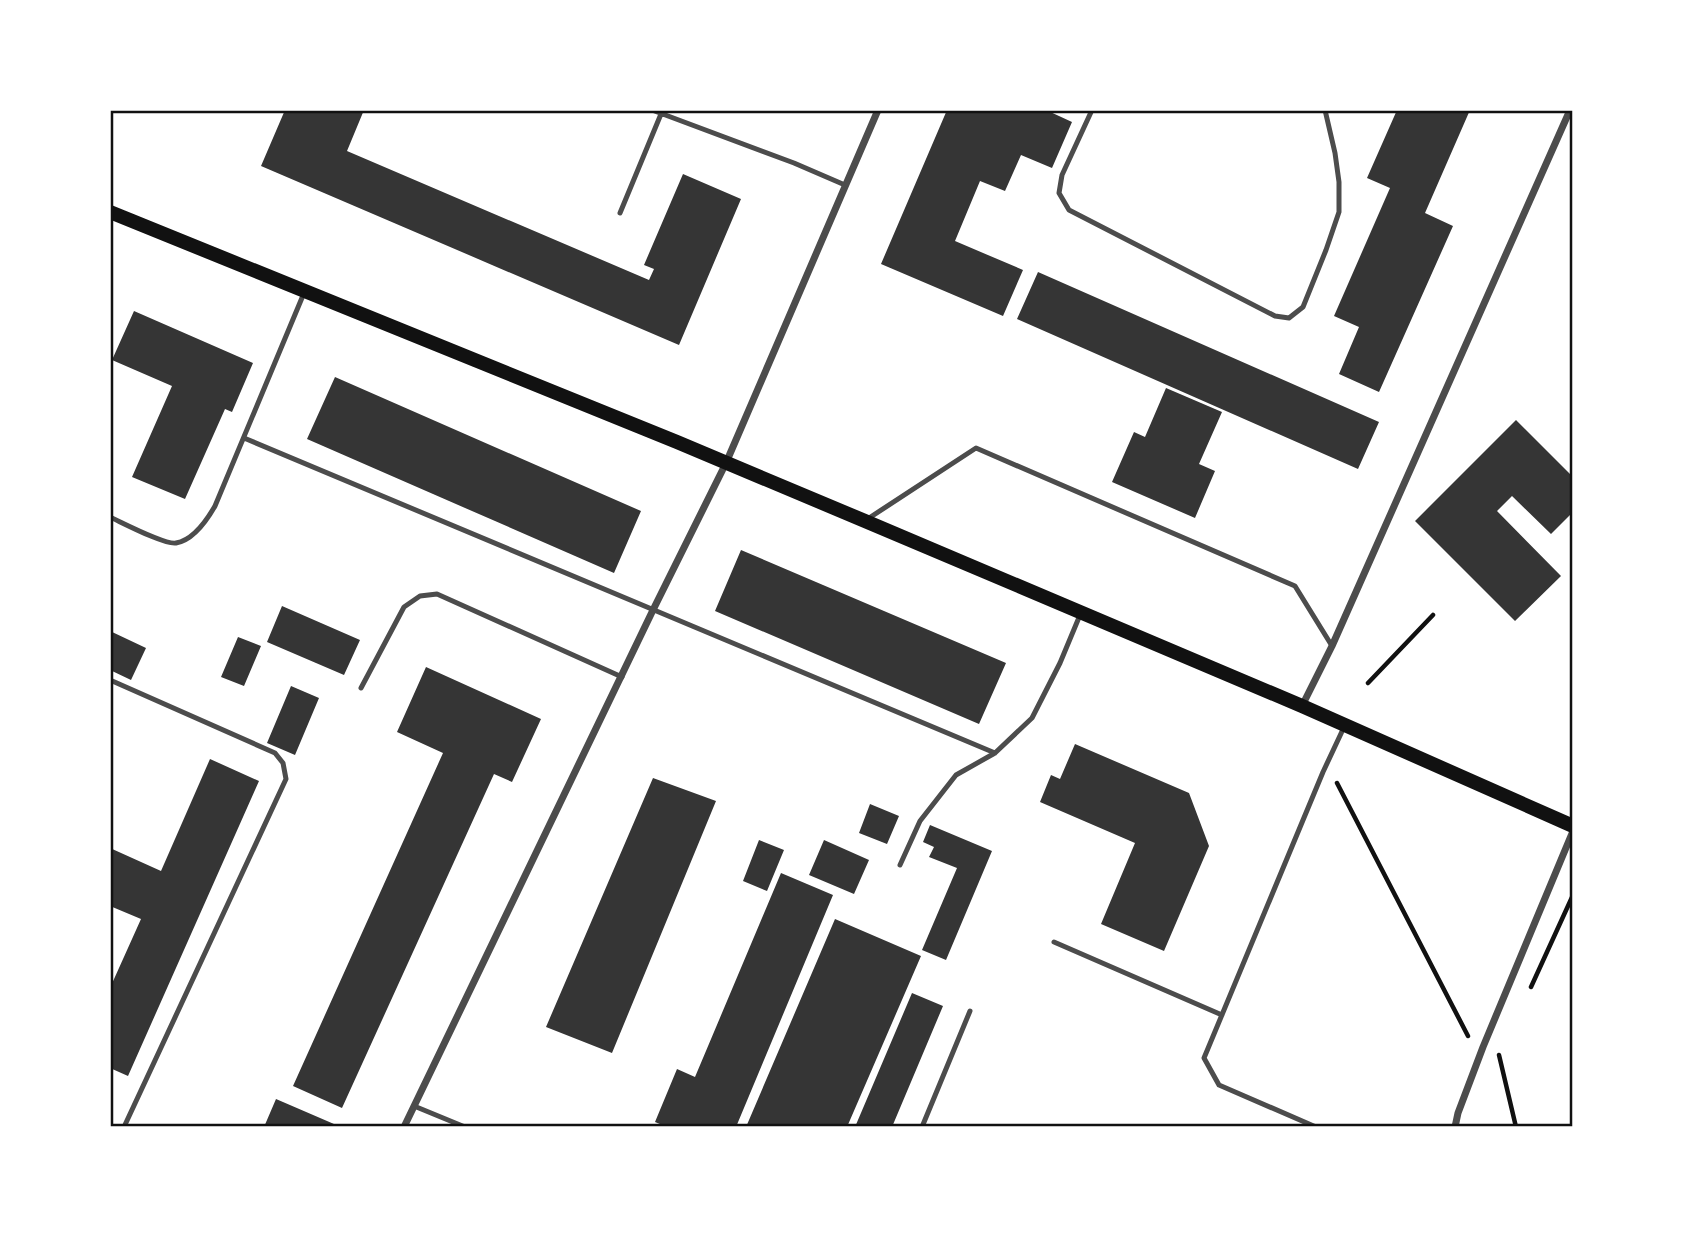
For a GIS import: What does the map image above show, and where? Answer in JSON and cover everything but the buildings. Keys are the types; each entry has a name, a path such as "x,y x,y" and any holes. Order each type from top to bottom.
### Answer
{"main road":[{"path":"110,212 865,521 1302,706 1573,828"}],"street":[{"path":"404,1127 726,463 878,110"},
{"path":"1302,706 1332,646 1570,110"},
{"path":"1455,1127 1483,1047 1573,828"}],"lane":[{"path":"652,110 845,185"},
{"path":"1091,110 1062,175 1059,193 1069,210 1275,316 1289,317 1303,307 1339,212 1339,182 1325,110"},
{"path":"620,213 662,114"},
{"path":"110,517 166,541 177,543 192,535 205,523 215,506 305,291"},
{"path":"244,438 995,753"},
{"path":"865,521 976,448 1295,586 1332,646"},
{"path":"362,688 404,607 420,596 437,594 622,677"},
{"path":"900,865 919,821 956,775 995,753 1032,718 1060,663 1081,612"},
{"path":"110,680 275,753 283,763 286,779 124,1127"},
{"path":"1316,1127 1219,1085 1204,1058 1345,725"},
{"path":"1054,942 1222,1015"},
{"path":"922,1127 970,1011"},
{"path":"414,1106 465,1127"}],"path":[{"path":"1368,683 1433,615"},
{"path":"1334,777 1470,1040"},
{"path":"1527,993 1573,895"},
{"path":"1499,1055 1516,1127"}]}
